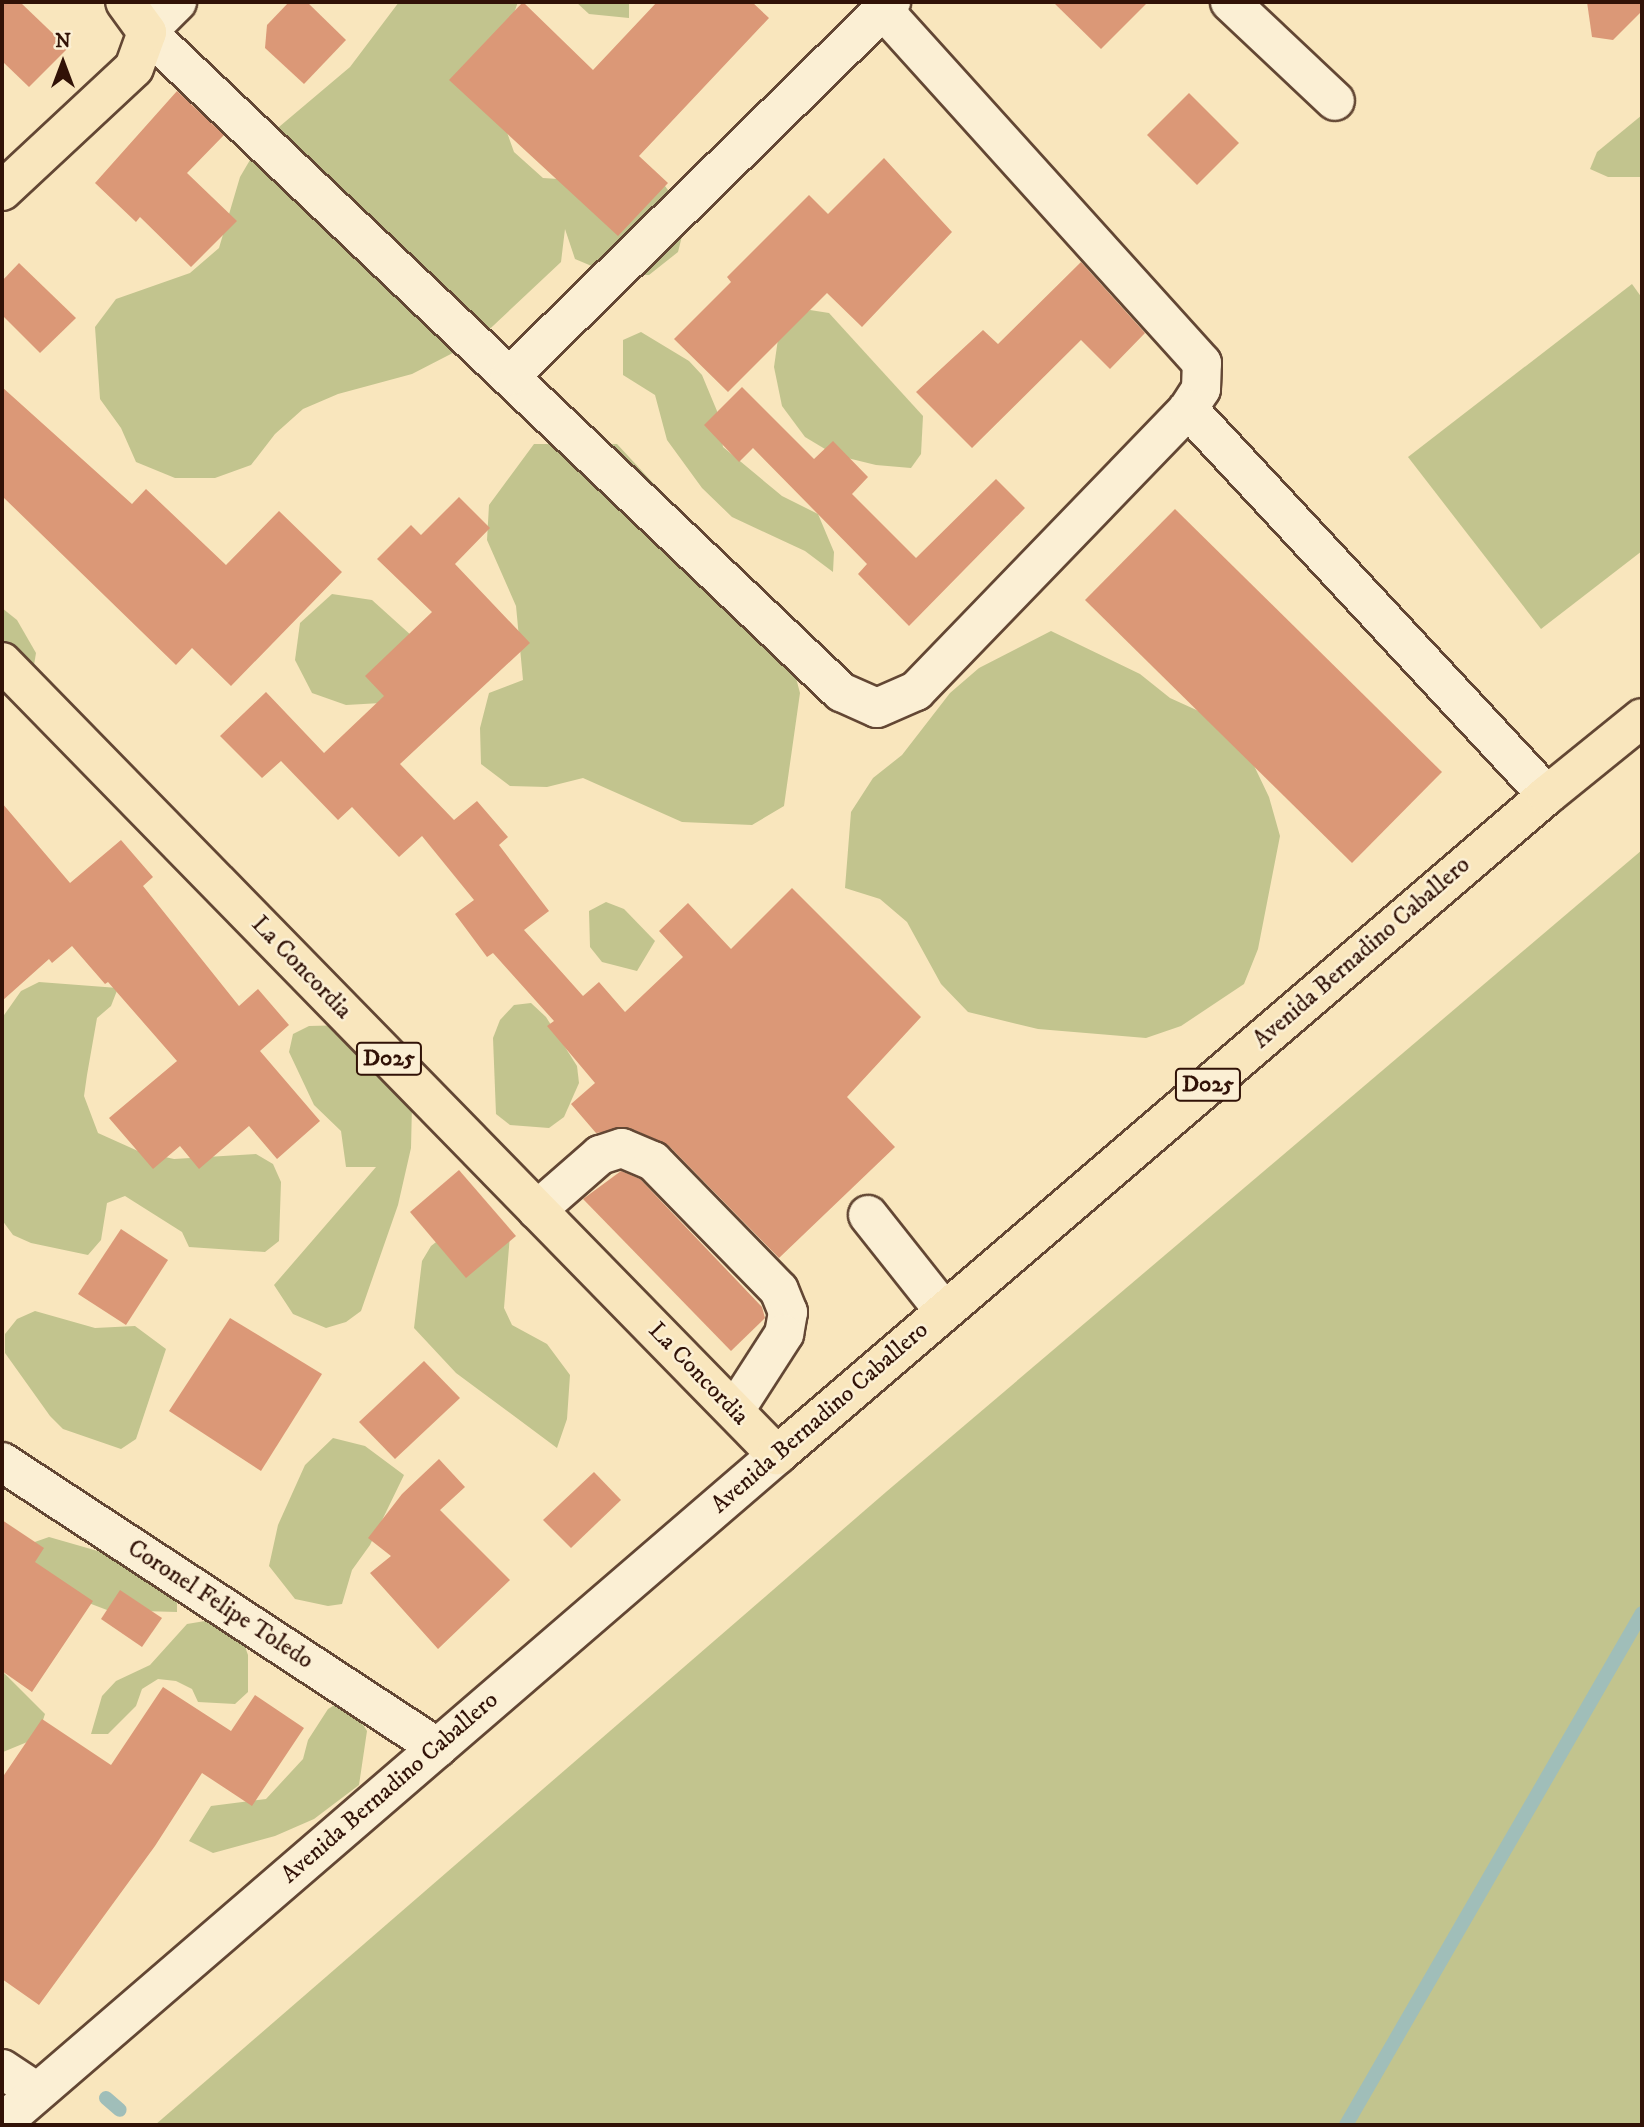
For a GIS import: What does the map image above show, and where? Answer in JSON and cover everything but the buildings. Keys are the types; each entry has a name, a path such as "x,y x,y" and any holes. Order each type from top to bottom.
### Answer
{"main road":[{"path":"2,191 134,68 136,17"},
{"name":"La Concordia","path":"2,662 777,1455"},
{"name":"Avenida Bernadino Caballero","path":"777,1455 1547,795 1642,718"}],"street":[{"path":"177,2 136,17 510,376 841,692 877,708 916,691 1188,408 1201,389 1202,363 887,6 510,376"},
{"path":"1230,2 1335,102"},
{"path":"1188,408 1547,795"},
{"path":"537,1210 600,1155 622,1148 653,1161 779,1290 788,1312 784,1334 735,1410"},
{"path":"868,1215 944,1311"},
{"name":"Avenida Bernadino Caballero","path":"2,2123 777,1455"},
{"name":"Coronel Felipe Toledo","path":"2,1462 438,1748"},
{"path":"2,2069 37,2092"}],"green space":[{"path":"399,2 518,2 489,82 514,152 543,178 665,186 687,216 678,252 649,275 613,275 575,259 565,229 561,262 478,340 412,374 338,394 303,409 275,434 251,465 215,478 175,478 136,462 121,428 100,399 95,327 116,299 190,273 219,248 240,177 260,143 350,67"},
{"path":"576,2 629,2 629,18 589,14"},
{"path":"1642,115 1642,177 1608,177 1590,169 1597,152"},
{"path":"1632,284 1642,298 1642,551 1541,629 1408,457"},
{"path":"810,310 829,313 923,416 921,454 911,468 876,465 835,455 805,437 782,406 774,367 779,332"},
{"path":"641,332 689,361 702,375 717,411 723,447 782,496 818,514 834,552 833,572 805,551 732,517 702,488 667,440 655,395 623,375 623,340"},
{"path":"534,444 617,444 781,621 800,693 784,806 752,825 682,822 583,778 547,787 510,786 481,764 480,728 489,693 523,680 516,606 487,540 489,505"},
{"path":"332,594 372,600 433,655 381,703 346,705 312,693 295,660 300,623"},
{"path":"2,608 17,620 36,653 33,671 2,679"},
{"path":"1051,631 1140,674 1170,698 1236,728 1269,797 1280,836 1258,949 1244,984 1181,1026 1146,1038 1038,1029 968,1012 941,984 907,922 880,899 845,888 851,812 873,778 902,755 950,693 979,668"},
{"path":"1642,850 1642,2125 155,2125 886,1492"},
{"path":"606,902 624,909 655,941 637,971 602,962 590,947 589,911"},
{"path":"39,982 118,988 111,1006 97,1018 84,1096 98,1133 138,1151 174,1159 256,1154 273,1164 281,1182 279,1241 265,1252 189,1247 182,1232 125,1196 107,1203 101,1240 88,1255 31,1243 13,1235 2,1220 2,1018 21,991"},
{"path":"531,1003 546,1017 577,1066 579,1083 564,1117 549,1128 510,1125 496,1114 493,1038 500,1020 514,1005"},
{"path":"348,1025 412,1105 411,1148 398,1205 361,1311 346,1322 326,1328 293,1314 274,1285 376,1167 346,1167 341,1131 314,1105 289,1052 293,1034 309,1026"},
{"path":"449,1232 510,1235 504,1308 512,1325 547,1344 570,1375 567,1419 557,1448 456,1373 414,1328 422,1261 431,1246"},
{"path":"35,1311 95,1328 135,1326 166,1349 136,1439 121,1449 63,1429 50,1416 5,1353 5,1334 17,1319"},
{"path":"333,1438 365,1446 404,1475 370,1545 352,1570 342,1604 328,1606 295,1599 269,1566 278,1525 305,1465"},
{"path":"49,1537 150,1566 177,1591 177,1612 107,1610 36,1583 29,1544"},
{"path":"226,1622 241,1635 248,1655 248,1692 235,1704 198,1702 192,1689 176,1681 158,1679 142,1689 136,1706 108,1734 91,1734 102,1696 116,1681 150,1665 187,1624"},
{"path":"3,1672 45,1714 37,1738 3,1752"},
{"path":"346,1698 367,1731 359,1785 314,1819 275,1836 213,1853 189,1841 211,1806 266,1799 303,1759 308,1740 328,1709"}],"waterway":[{"path":"1346,2125 1642,1613"},
{"path":"106,2098 120,2110"}]}
